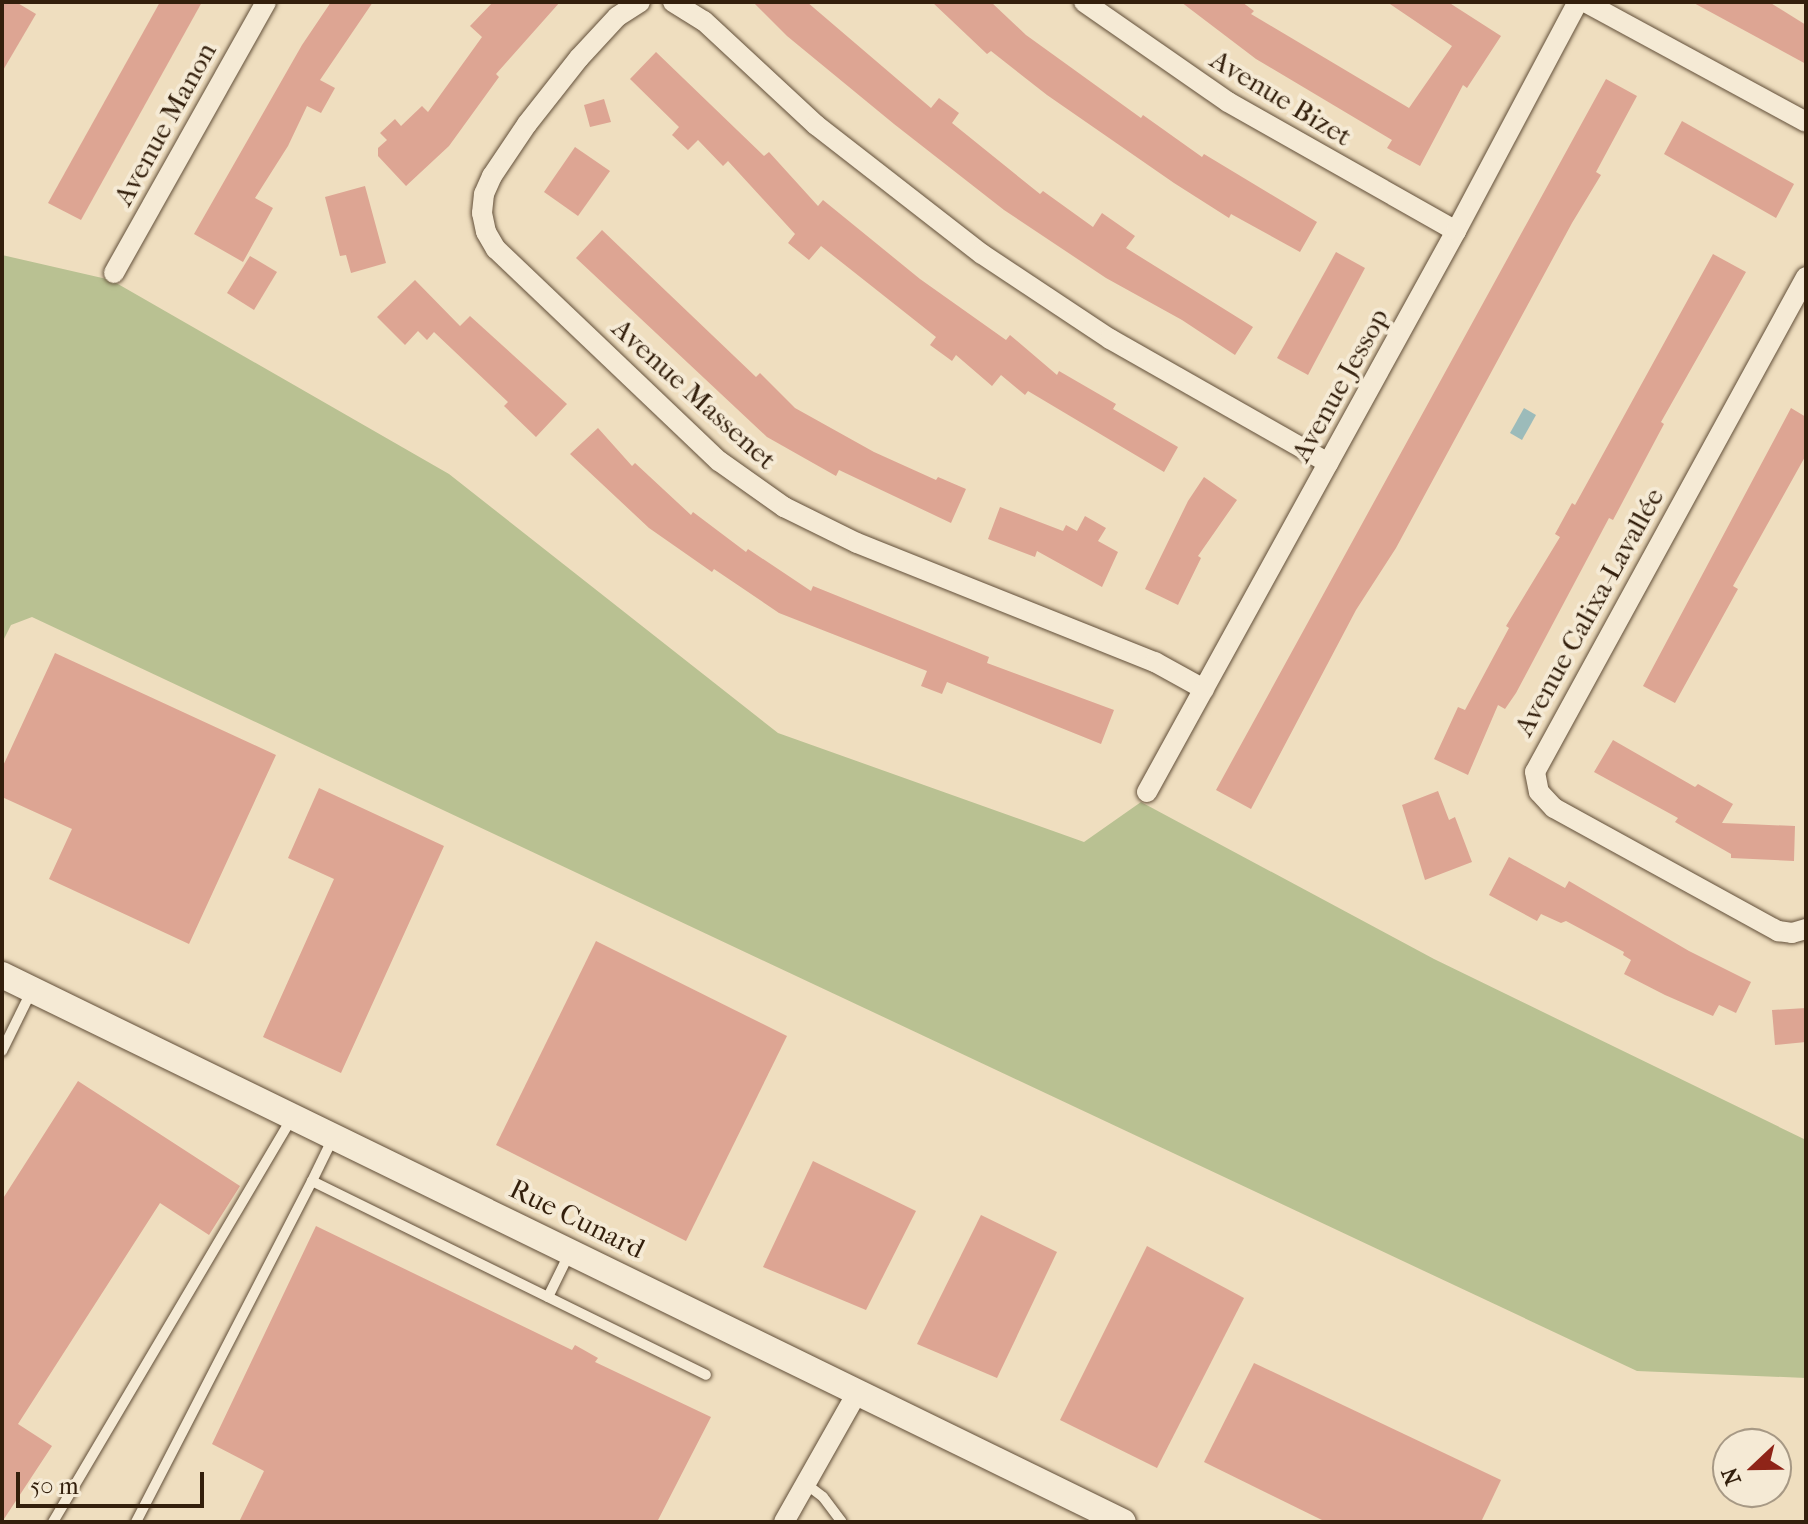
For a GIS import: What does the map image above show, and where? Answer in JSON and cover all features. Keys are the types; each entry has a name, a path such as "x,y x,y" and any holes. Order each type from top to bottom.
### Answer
{"street":[{"name":"Avenue Manon","path":"114,273 266,2"},
{"name":"Avenue Massenet","path":"640,2 617,17 579,58 492,176 484,194 482,213 486,232 496,249 719,461 784,507 857,543 1155,662 1204,689"},
{"path":"673,2 704,21 845,149 982,254 1110,339 1328,463"},
{"name":"Avenue Bizet","path":"1084,2 1228,102 1456,231"},
{"name":"Avenue Jessop","path":"1147,792 1456,231 1578,2"},
{"path":"1585,2 1806,122"},
{"name":"Avenue Calixa-Lavallée","path":"1806,277 1535,772 1539,792 1554,808 1778,931 1792,933 1806,929"},
{"name":"Rue Cunard","path":"2,975 1123,1522"},
{"path":"784,1522 858,1391"}],"lane":[{"path":"2,1051 32,990"},
{"path":"53,1522 293,1116"},
{"path":"136,1522 334,1137"},
{"path":"312,1181 706,1375"},
{"path":"548,1297 570,1251"},
{"path":"806,1484 823,1497 842,1522"}],"green space":[{"path":"2,255 111,280 449,474 778,733 1084,842 1141,802 1434,959 1806,1140 1806,1378 1637,1371 32,617 11,625 2,643"}],"water":[{"path":"1524,408 1536,415 1522,440 1510,433"}],"building":[{"path":"2,2 16,2 36,14 2,72"},
{"path":"160,2 202,2 81,220 48,203"},
{"path":"331,2 373,2 320,80 335,88 321,113 307,106 288,146 255,198 273,208 243,262 194,234 302,45"},
{"path":"493,2 560,2 496,74 499,77 449,146 406,186 378,156 378,148 387,140 380,133 395,119 401,126 422,106 428,112 482,37 470,26"},
{"path":"753,2 807,2 931,108 939,98 959,113 952,123 1040,194 1043,191 1093,227 1102,213 1135,236 1126,248 1253,327 1235,355 1182,320 1106,278 1004,210 787,36"},
{"path":"932,2 991,2 1026,35 1141,118 1143,115 1202,157 1204,154 1317,222 1300,252 1231,214 1229,218 1174,183 1047,95 991,51 987,54"},
{"path":"1181,2 1242,2 1254,11 1251,14 1409,108 1452,46 1387,2 1448,2 1501,36 1467,88 1463,85 1420,166 1387,148 1392,140 1256,59"},
{"path":"1692,2 1769,2 1806,25 1806,64"},
{"path":"656,52 764,156 769,152 818,206 823,200 920,279 1006,340 1010,335 1057,375 1059,371 1116,404 1113,409 1178,447 1164,472 1028,391 1025,395 1001,375 992,386 956,355 952,361 930,345 936,337 821,246 809,260 788,243 795,234 728,161 723,166 698,140 688,150 672,135 679,127 630,79"},
{"path":"1606,79 1637,96 1596,172 1601,175 1396,548 1356,610 1251,809 1216,790"},
{"path":"604,99 611,122 590,127 584,105"},
{"path":"1682,121 1794,184 1776,218 1664,154"},
{"path":"575,147 610,171 578,216 544,192"},
{"path":"365,186 386,263 351,273 346,255 340,256 325,197"},
{"path":"602,230 756,377 760,373 795,408 874,452 936,480 938,477 966,489 951,523 839,470 836,476 767,437 576,258"},
{"path":"1336,252 1365,268 1308,375 1277,358"},
{"path":"1713,254 1746,272 1661,422 1664,424 1613,520 1609,518 1516,693 1505,709 1498,705 1468,775 1434,759 1458,707 1465,710 1509,628 1506,626 1560,537 1555,534 1572,503 1575,505"},
{"path":"250,256 277,272 254,310 227,293"},
{"path":"415,280 460,326 470,316 567,404 536,437 504,406 508,402 434,332 427,340 418,331 405,345 377,317"},
{"path":"1791,408 1806,417 1806,455 1733,586 1738,589 1675,703 1643,686"},
{"path":"598,428 632,466 635,463 691,515 693,512 746,552 748,549 811,591 813,586 989,657 987,663 1114,710 1101,744 947,682 942,694 921,686 927,671 779,613 714,569 712,572 649,528 570,454"},
{"path":"1204,477 1237,500 1198,556 1201,558 1178,605 1145,589 1188,501"},
{"path":"1000,507 1063,531 1066,525 1077,531 1085,516 1106,528 1098,541 1118,552 1102,587 1037,551 1035,557 988,539"},
{"path":"55,653 276,755 189,944 49,879 72,829 2,797 2,768"},
{"path":"1613,740 1695,787 1698,784 1733,804 1722,823 1795,826 1794,861 1731,858 1731,854 1675,822 1678,818 1594,772"},
{"path":"319,788 444,846 341,1073 263,1037 334,879 288,858"},
{"path":"1438,791 1449,820 1455,817 1472,862 1425,880 1402,805"},
{"path":"1509,857 1565,888 1569,881 1689,951 1751,982 1736,1013 1719,1005 1713,1016 1665,995 1624,974 1631,960 1623,955 1624,952 1566,921 1561,923 1541,914 1537,921 1489,895"},
{"path":"596,941 787,1036 686,1241 496,1145"},
{"path":"1806,1008 1806,1042 1775,1045 1772,1010"},
{"path":"78,1081 240,1186 209,1235 160,1203 18,1424 52,1446 2,1522 2,1200"},
{"path":"813,1161 916,1211 866,1310 763,1267"},
{"path":"981,1215 1057,1252 997,1378 917,1344"},
{"path":"316,1226 572,1350 575,1345 598,1358 595,1362 711,1417 657,1522 239,1522 264,1471 212,1444"},
{"path":"1147,1246 1244,1298 1157,1468 1060,1420"},
{"path":"1254,1363 1501,1480 1481,1522 1326,1522 1204,1462"}]}
